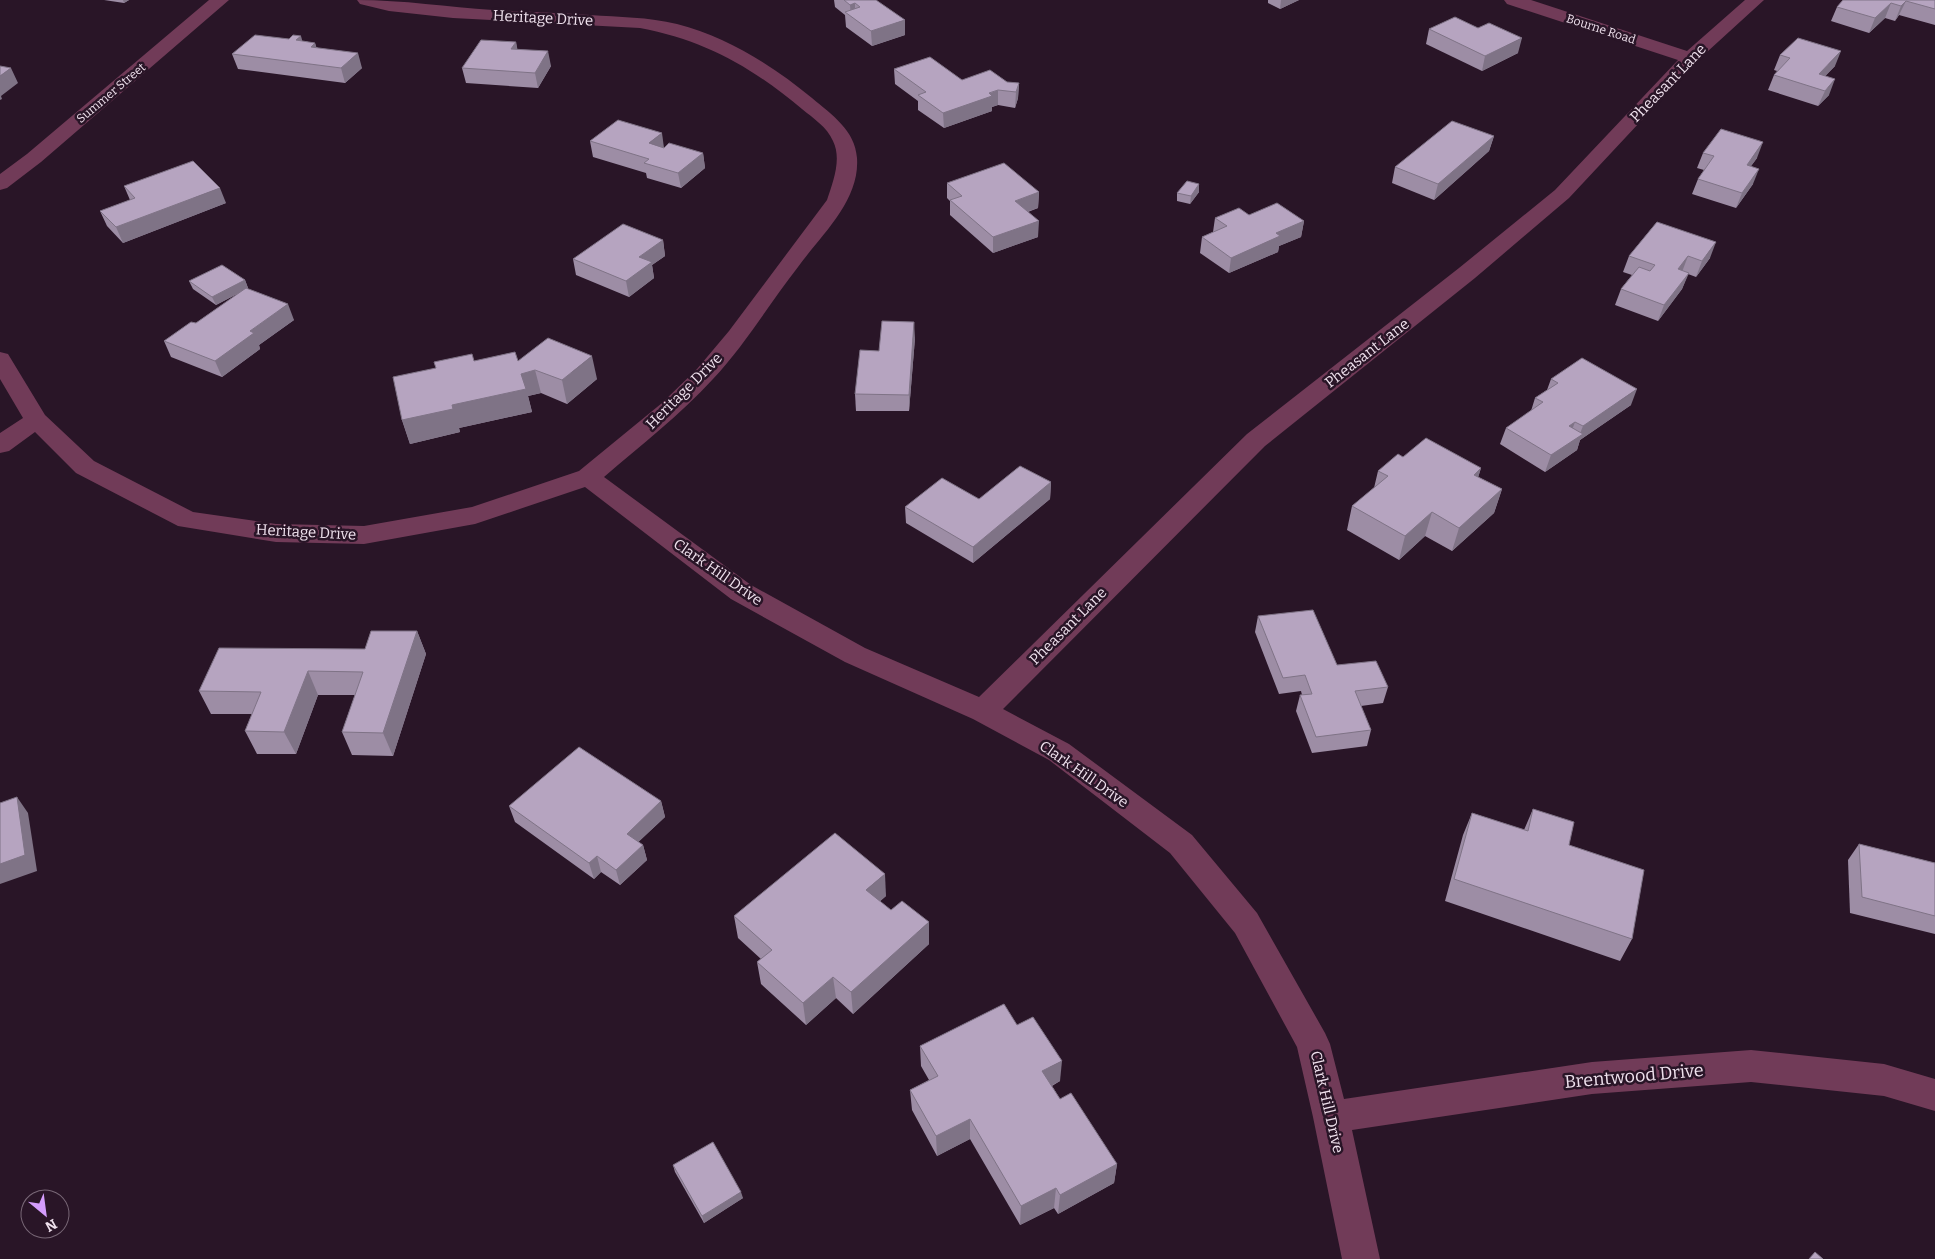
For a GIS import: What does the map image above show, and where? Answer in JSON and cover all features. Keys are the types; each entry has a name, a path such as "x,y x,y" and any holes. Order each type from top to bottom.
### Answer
{"street":[{"name":"Summer Street","path":"0,184 34,158 220,0"},
{"name":"Heritage Drive","path":"0,359 36,420 85,467 187,520 276,533 364,535 476,515 588,477 670,408 705,374 737,336 837,200 844,180 847,160 844,142 833,125 816,109 761,68 720,46 674,29 603,20 420,10 366,0"},
{"name":"Bourne Road","path":"1513,0 1690,58"},
{"name":"Pheasant Lane","path":"983,711 1256,440 1467,273 1562,194 1690,58 1755,0"},
{"path":"0,445 36,420"},
{"name":"Clark Hill Drive","path":"588,477 741,592 855,655 983,711 1059,752 1181,844 1246,923 1313,1044 1331,1117 1361,1259"},
{"name":"Brentwood Drive","path":"1331,1117 1592,1078 1751,1066 1884,1080 1935,1096"}],"building":[{"path":"844,0 876,0 905,20 871,31 845,12 860,7 855,3 850,5"},
{"path":"1843,0 1935,0 1935,9 1906,1 1901,6 1891,3 1875,18 1837,7"},
{"path":"1455,17 1478,28 1489,23 1522,38 1485,56 1429,29"},
{"path":"255,35 289,39 293,35 301,36 296,40 315,43 311,47 358,53 341,68 232,54"},
{"path":"1798,38 1841,51 1819,74 1835,79 1825,91 1774,75 1790,58 1780,55"},
{"path":"481,40 516,42 511,49 548,51 535,73 462,68"},
{"path":"930,57 962,80 990,70 1007,82 1019,83 1016,92 998,90 989,93 992,96 943,113 918,95 926,92 894,69"},
{"path":"0,66 11,68 0,76"},
{"path":"618,120 662,133 649,143 664,148 669,143 703,153 678,173 644,163 649,159 590,141"},
{"path":"1452,121 1494,136 1438,184 1395,167"},
{"path":"1721,129 1763,142 1747,165 1759,169 1742,193 1698,179 1714,156 1703,153"},
{"path":"193,161 220,188 116,227 100,211 135,198 124,186"},
{"path":"1004,163 1039,192 1015,201 1039,221 993,237 950,200 962,196 947,183"},
{"path":"1187,181 1199,184 1191,196 1177,193"},
{"path":"1277,203 1304,221 1276,233 1280,236 1231,258 1202,237 1227,226 1215,218 1239,208 1249,215"},
{"path":"1657,222 1716,242 1702,261 1688,256 1678,269 1689,273 1664,305 1621,289 1639,267 1650,271 1655,265 1629,256"},
{"path":"623,224 663,240 639,257 652,262 626,281 573,259"},
{"path":"222,265 245,280 212,297 189,281"},
{"path":"246,288 288,304 250,331 254,333 215,361 164,341 191,322 196,323"},
{"path":"882,321 914,322 909,395 855,394 860,350 879,351"},
{"path":"548,338 592,356 562,380 535,370 521,374 526,389 452,405 453,409 402,420 393,377 436,368 434,362 472,354 474,361 515,352 518,361"},
{"path":"1582,358 1637,389 1583,426 1575,422 1569,426 1583,434 1551,455 1506,428 1543,402 1535,398 1558,383 1551,379"},
{"path":"1426,438 1481,468 1474,475 1502,489 1459,528 1432,512 1405,536 1352,506 1388,476 1378,471 1398,454 1403,457"},
{"path":"1020,466 1051,482 973,547 905,507 942,478 979,499"},
{"path":"1313,610 1337,665 1376,661 1388,687 1355,691 1371,730 1316,737 1300,695 1312,694 1305,675 1283,678 1258,616"},
{"path":"371,631 417,631 383,733 342,732 363,672 308,671 284,732 245,731 261,692 199,691 219,648 365,649"},
{"path":"579,747 661,801 627,834 643,845 616,870 597,856 589,863 509,806"},
{"path":"17,797 25,855 0,864 0,803"},
{"path":"1533,809 1574,822 1569,845 1644,870 1632,939 1454,879 1472,813 1528,831"},
{"path":"835,833 885,874 866,890 891,910 902,901 929,922 851,992 833,977 803,1003 757,962 772,950 734,916"},
{"path":"1859,844 1935,863 1935,916 1862,897"},
{"path":"1004,1004 1017,1025 1033,1017 1062,1061 1042,1071 1060,1099 1071,1093 1117,1164 1060,1195 1056,1188 1021,1206 970,1119 936,1136 910,1090 938,1076 920,1046"},
{"path":"713,1142 741,1192 702,1216 673,1165"},
{"path":"1815,1252 1823,1259 1809,1259"}]}
